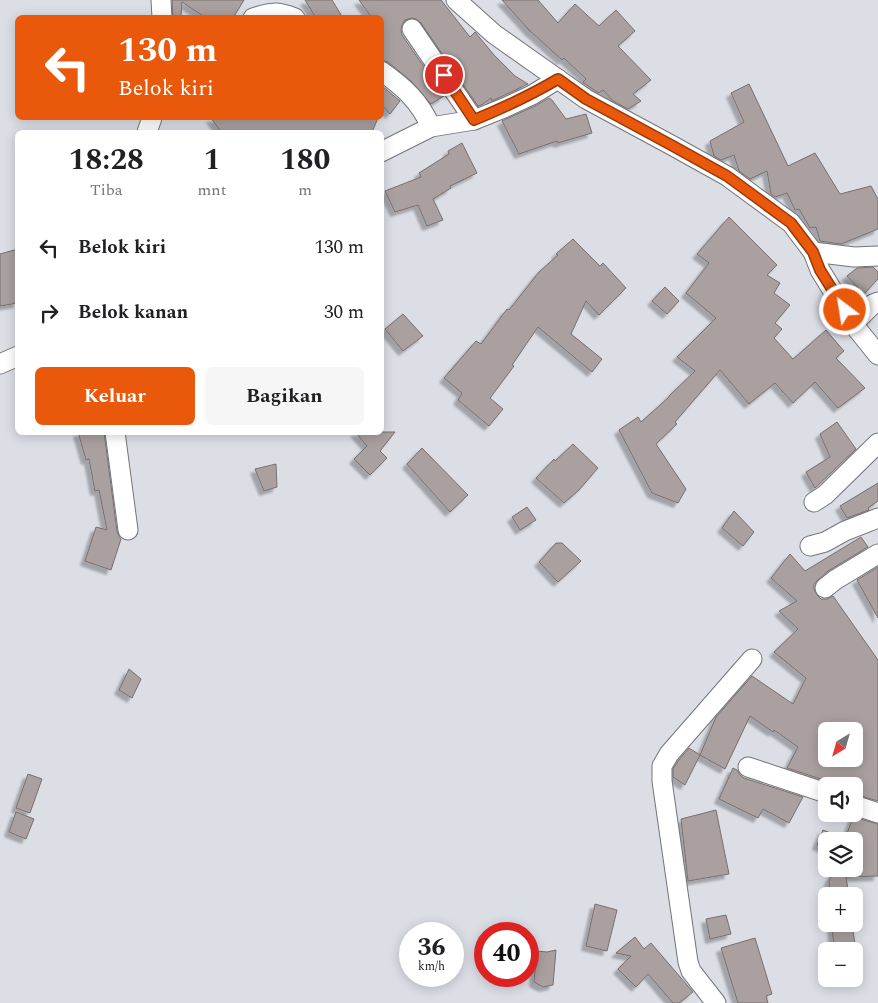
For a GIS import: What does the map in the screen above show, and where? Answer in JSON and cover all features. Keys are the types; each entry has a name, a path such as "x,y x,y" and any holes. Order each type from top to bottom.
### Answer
{"street":[{"path":"161,0 162,15"},
{"path":"456,0 494,34 586,99 727,176 791,223 813,252 820,270 853,324 878,355"},
{"path":"264,15 281,12 288,15"},
{"path":"412,29 474,120"},
{"path":"384,73 417,102 431,127"},
{"path":"384,150 431,127 474,120 504,108 558,79"},
{"path":"813,252 854,257 878,256"},
{"path":"853,324 873,304 878,302"},
{"path":"0,364 15,357"},
{"path":"115,435 128,530"},
{"path":"814,502 825,495 878,443"},
{"path":"810,546 825,542 845,531 878,518"},
{"path":"825,588 878,554"},
{"path":"716,1003 691,971 688,962 662,781 662,766 669,754 752,659"},
{"path":"748,767 818,791"},
{"path":"863,808 878,813"}],"building":[{"path":"172,0 244,0 235,15 202,15 182,2 181,15 173,15"},
{"path":"305,0 332,0 341,15 314,15"},
{"path":"359,0 441,0 470,37 475,32 515,76 528,84 492,101 491,98 478,106 421,23 411,18 405,20 402,25 402,35 444,96 431,104 411,81 384,61 384,15 370,15"},
{"path":"502,0 538,0 558,23 575,4 599,26 616,10 635,31 618,46 651,80 633,94 641,101 628,109 613,101 603,90 599,93 588,86 583,82 586,79 564,58 562,60 529,30"},
{"path":"749,84 788,166 815,153 840,194 871,186 878,199 878,229 841,244 820,241 816,227 810,228 799,209 795,210 787,193 775,197 771,194 767,171 750,179 739,171 734,155 721,160 714,156 710,141 744,122 731,93"},
{"path":"384,88 400,101 390,114 384,107"},
{"path":"549,98 566,119 586,114 592,133 558,143 557,141 519,154 502,121"},
{"path":"212,120 377,120 373,130 220,130"},
{"path":"462,143 477,173 450,186 451,188 433,199 443,220 427,226 418,205 395,212 385,191 421,177 419,173 449,154 448,151"},
{"path":"729,217 777,265 767,275 780,283 774,293 790,305 775,323 782,329 774,338 793,359 826,330 844,351 836,358 865,388 838,408 815,382 793,403 775,383 749,404 720,370 675,422 677,424 656,444 686,489 678,503 652,493 619,430 638,417 641,422 695,371 677,357 716,318 686,293 709,263 697,254"},
{"path":"573,239 600,266 603,263 626,288 599,315 586,301 571,334 602,359 592,372 538,327 512,365 514,366 490,398 503,409 489,426 458,400 462,393 444,378 476,341 481,344 507,309 509,310 539,272"},
{"path":"15,250 15,304 0,306 0,254"},
{"path":"873,267 878,272 878,279 864,294 847,276 857,268"},
{"path":"665,287 679,301 667,314 652,301"},
{"path":"403,314 423,336 403,351 385,329"},
{"path":"837,422 856,449 815,488 806,472 830,457 820,434"},
{"path":"384,432 395,432 380,451 387,458 370,475 354,459 367,446 358,435 384,435"},
{"path":"79,435 104,435 117,531 121,539 111,570 85,561 96,527 107,530 99,490 95,491 89,459 86,460"},
{"path":"573,444 598,468 579,490 564,503 536,478 554,459 555,461"},
{"path":"422,448 468,495 450,512 407,464"},
{"path":"276,464 277,487 264,491 255,469"},
{"path":"878,483 878,501 868,508 869,510 847,518 840,506"},
{"path":"527,507 536,520 520,530 512,517"},
{"path":"734,511 754,532 743,546 722,528"},
{"path":"861,537 868,547 828,571 814,584 814,589 821,599 833,596 878,660 878,801 863,797 863,777 818,778 787,768 798,747 750,716 725,769 700,755 716,717 752,676 793,704 806,678 774,652 798,629 779,611 797,601 771,578 790,554 805,571"},
{"path":"556,543 562,543 581,561 558,582 539,562"},
{"path":"878,567 878,618 857,580"},
{"path":"129,669 141,679 132,698 119,690"},
{"path":"689,748 700,755 685,785 673,777 673,769"},
{"path":"733,768 744,778 803,797 789,823 763,809 758,818 719,799"},
{"path":"28,774 42,779 30,813 16,808"},
{"path":"716,810 729,874 688,881 681,819"},
{"path":"16,812 34,819 26,839 9,832"},
{"path":"863,820 878,824 878,876 863,876 863,832 848,832 851,822 863,822"},
{"path":"831,877 846,877 848,887 829,887"},
{"path":"595,904 617,910 607,951 586,946"},
{"path":"726,915 731,934 710,939 706,919"},
{"path":"833,932 853,932 855,942 833,942"},
{"path":"635,937 644,949 651,943 693,992 679,1003 673,1003 648,974 636,987 618,969 631,956 616,953"},
{"path":"755,938 772,994 766,996 768,1003 738,1003 721,948"},
{"path":"556,950 553,985 543,987 539,985 539,951"}],"route":[{"path":"444,75 474,120 532,95 558,79 586,99 727,176 791,223 813,252 820,270 845,310"}]}
